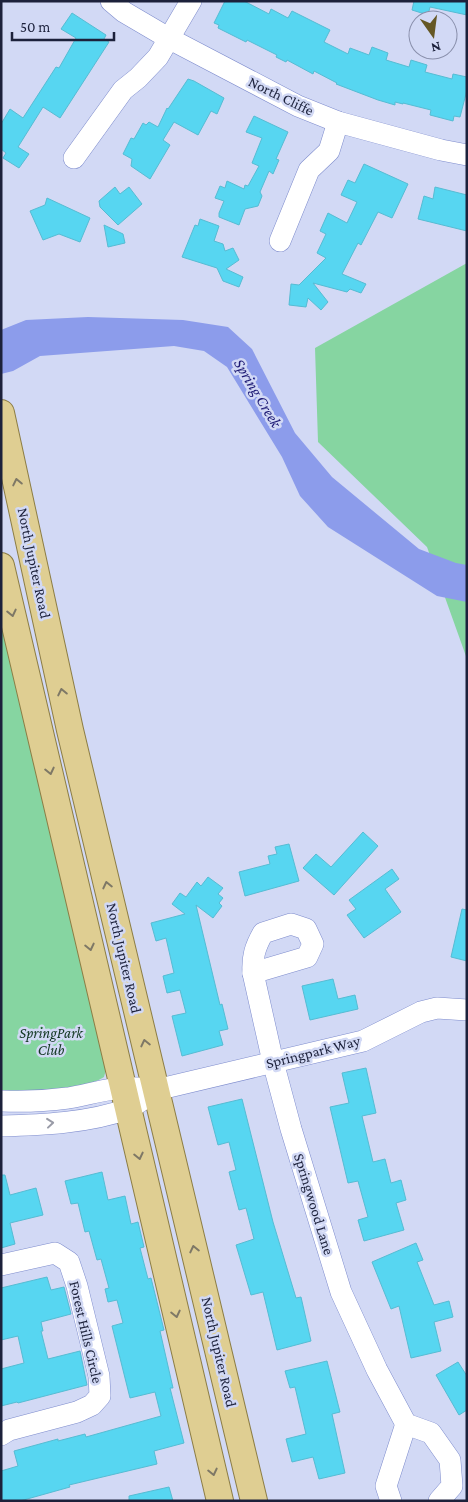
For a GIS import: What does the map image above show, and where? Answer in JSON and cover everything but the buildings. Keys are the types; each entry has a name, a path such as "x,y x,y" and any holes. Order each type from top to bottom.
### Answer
{"main road":[{"name":"North Jupiter Road","path":"4,423 70,730 254,1501"},
{"name":"North Jupiter Road","path":"1,566 220,1501"},
{"path":"42,737 70,730"}],"street":[{"name":"North Cliffe","path":"111,1 124,12 170,39 298,106 338,122 441,150 467,155"},
{"path":"74,158 123,90 158,58 191,1"},
{"path":"280,241 309,170 329,151 338,122"},
{"name":"Springwood Lane","path":"253,973 290,1129 341,1292 377,1370 406,1424"},
{"name":"Springpark Way","path":"1,1126 80,1120 126,1098 363,1041 421,1012 437,1008 467,1010"},
{"name":"Springpark Way","path":"1,1101 126,1098"},
{"name":"Forest Hills Circle","path":"1,1265 55,1253 69,1262 77,1286 99,1376 100,1396 92,1404 77,1412 9,1430 1,1435"},
{"path":"391,1501 386,1486 406,1424 431,1434 450,1460 452,1486 439,1501"}],"green space":[{"path":"467,263 467,659 427,547 318,442 315,348"},
{"name":"SpringPark Club","path":"1,621 107,1066 104,1077 93,1083 81,1087 54,1091 1,1092"}],"water":[{"name":"Spring Creek","path":"88,317 183,320 228,327 252,349 295,433 332,477 419,549 456,563 467,565 467,602 437,596 328,527 300,496 282,457 227,367 204,351 174,346 40,356 13,371 1,374 1,330 26,320"}]}
